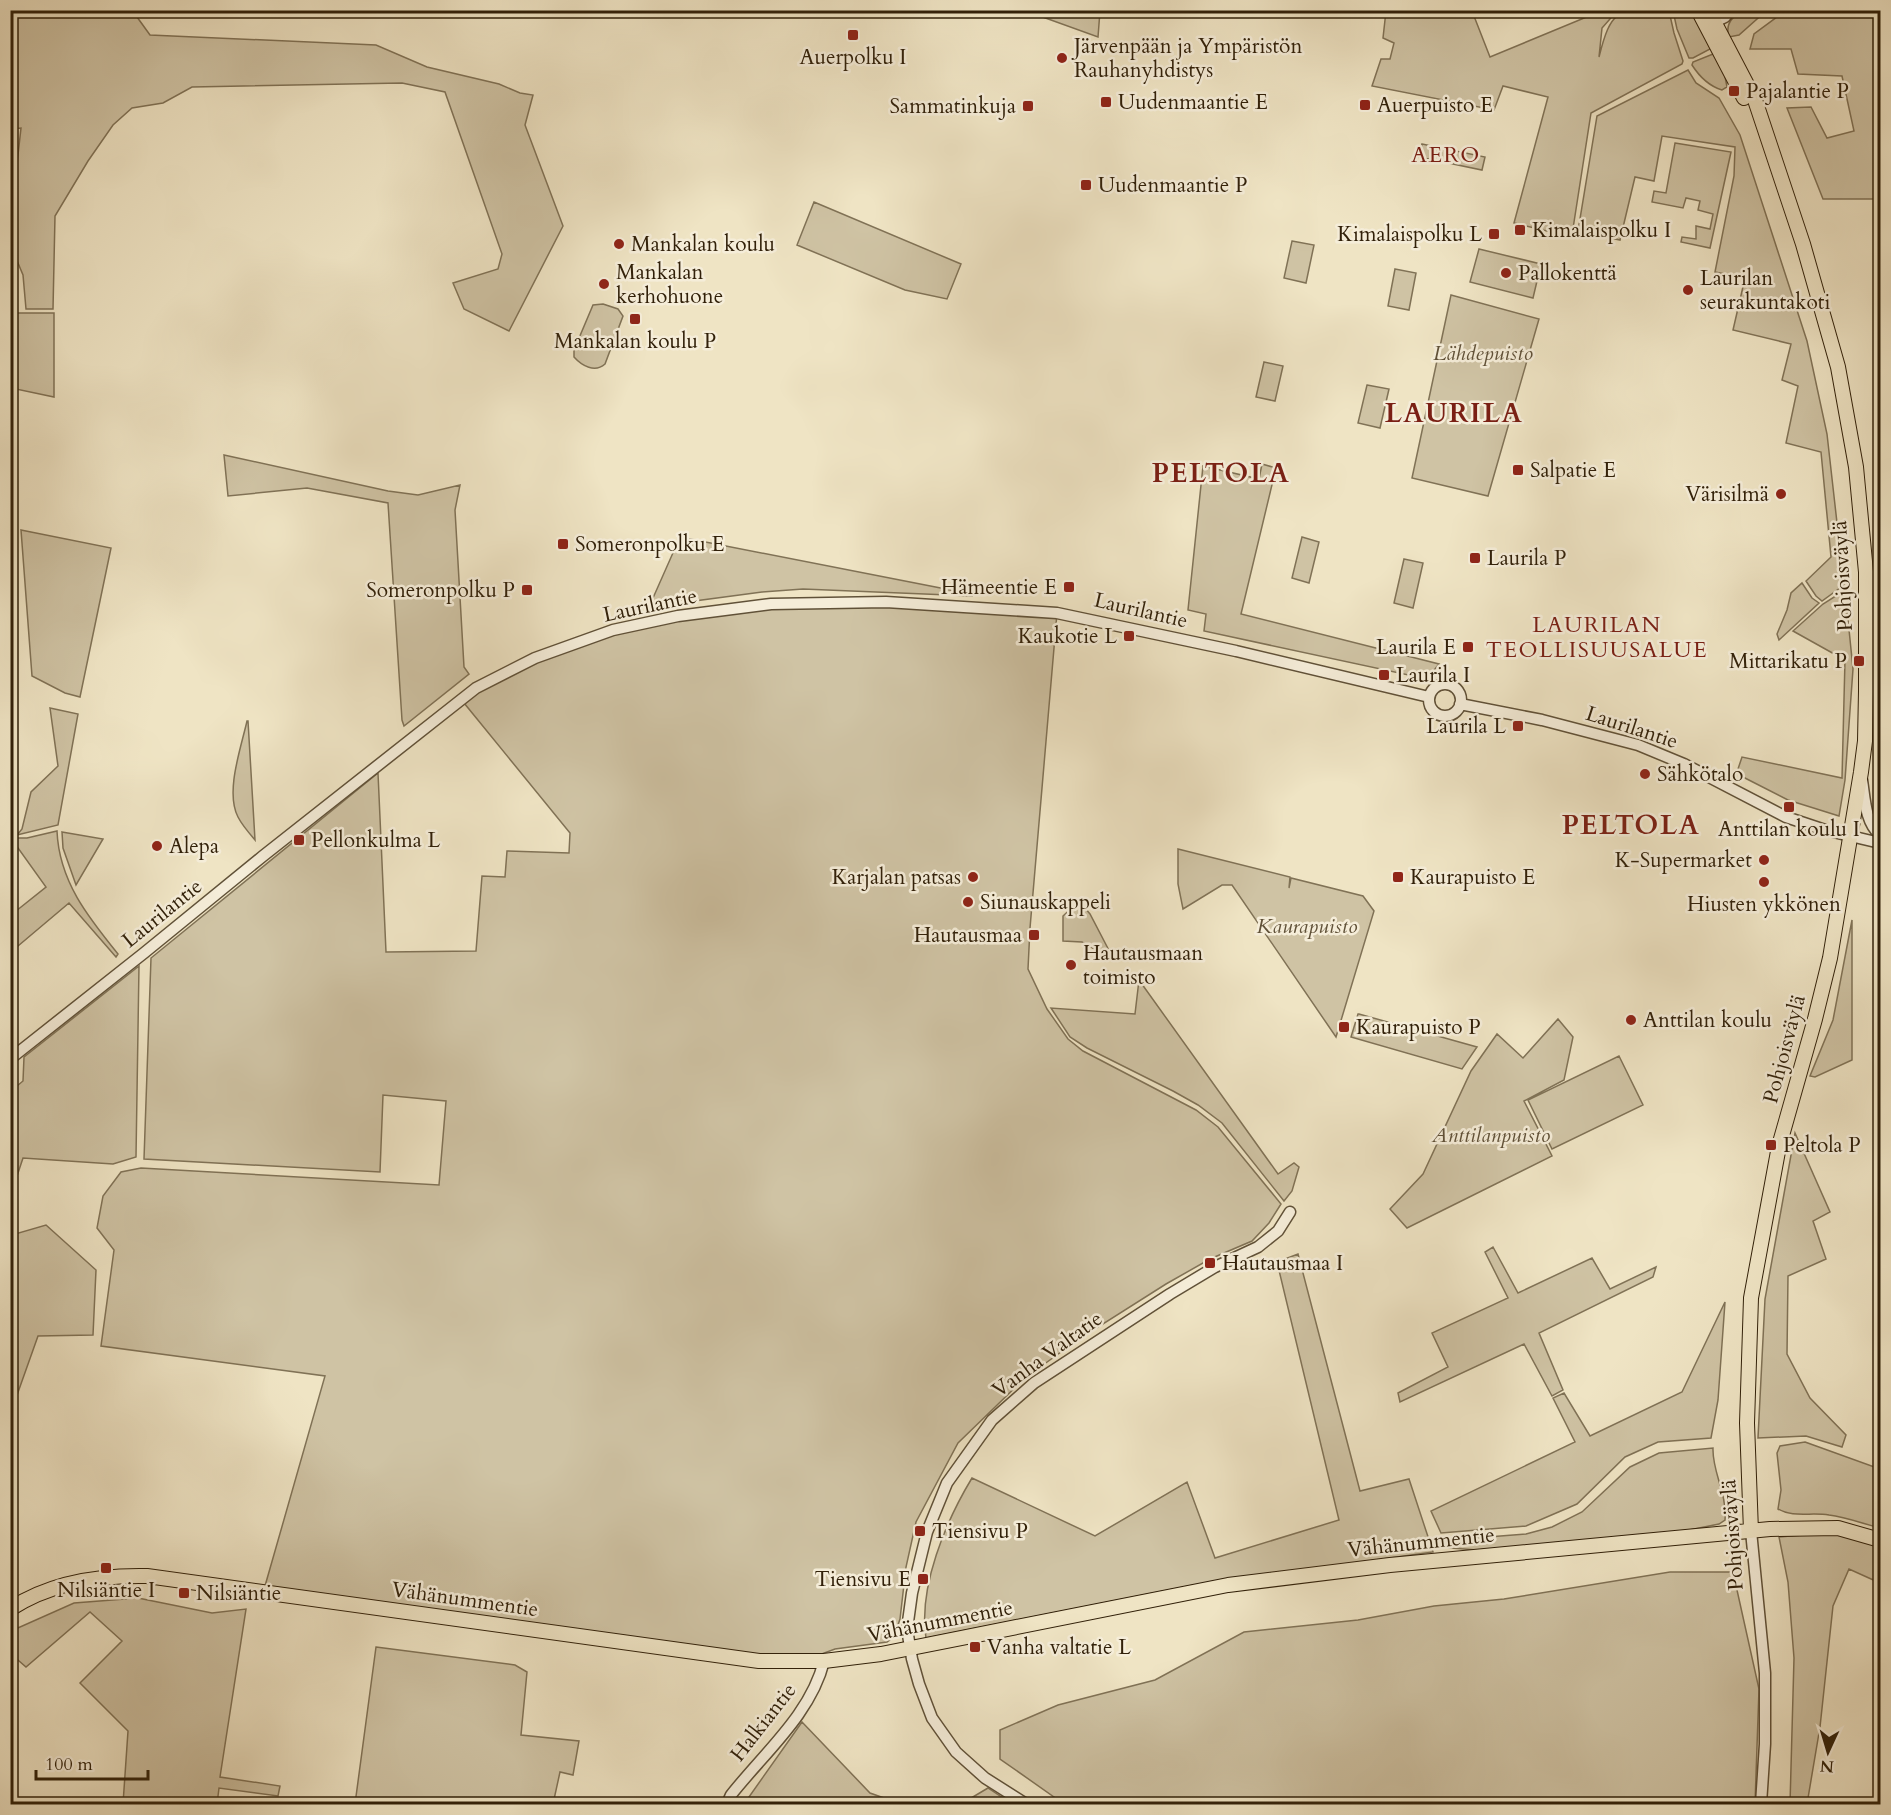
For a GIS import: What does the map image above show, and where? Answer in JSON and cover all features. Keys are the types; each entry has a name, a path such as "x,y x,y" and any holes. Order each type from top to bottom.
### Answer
{"main road":[{"name":"Pohjoisväylä","path":"1709,16 1755,100 1803,244 1838,367 1856,466 1864,539 1866,596 1865,741 1851,836 1830,958 1779,1146 1751,1298 1747,1401 1751,1531"},
{"name":"Vähänummentie","path":"10,1609 42,1592 83,1580 117,1576 147,1576 759,1661 824,1661 909,1649 1228,1585 1390,1565 1751,1531 1829,1528 1854,1531 1881,1540"}],"street":[{"path":"1709,16 1725,17 1731,10"},
{"name":"Laurilantie","path":"10,1059 476,687 535,658 612,630 678,616 771,604 886,602 1057,613 1236,651 1429,697"},
{"path":"1449,685 1459,694 1460,704 1454,713 1448,716 1439,715 1431,708 1429,697 1434,688 1449,685"},
{"name":"Laurilantie","path":"1460,704 1542,720 1638,745 1684,764 1786,817 1826,830 1881,843"},
{"path":"1861,772 1868,816 1876,831 1881,835"},
{"name":"Vanha Valtatie","path":"1026,1804 985,1778 956,1752 932,1718 909,1649 908,1629 912,1593 930,1522 947,1483 992,1419 1034,1383 1124,1323 1215,1267 1258,1247 1278,1232 1290,1212"},
{"name":"Pohjoisväylä","path":"1751,1531 1765,1673 1766,1744 1761,1804"},
{"name":"Halkiantie","path":"727,1804 731,1795 797,1717 817,1683 824,1661"}],"green space":[{"path":"11,10 117,11 137,17 150,35 376,45 427,67 499,84 520,93 533,95 525,125 563,226 509,331 464,309 453,283 498,269 502,254 445,92 402,83 192,87 163,103 132,108 113,125 55,216 53,309 26,309 23,275 10,244 21,128 12,129 11,139"},
{"path":"1639,10 1669,11 1683,61 1682,64 1591,113 1572,235 1568,236 1514,223 1548,97 1503,86 1494,110 1372,86 1381,59 1390,59 1394,43 1383,38 1386,11 1472,11 1490,57 1601,11 1617,11 1602,28 1599,57 1608,28 1620,14"},
{"path":"1866,10 1880,16 1880,199 1823,199 1787,108 1811,107 1827,138 1854,131 1842,76 1798,74 1791,49 1750,49 1754,34 1785,11"},
{"path":"1026,11 1100,11 1098,37"},
{"path":"1673,11 1693,11 1712,48 1689,58 1677,29"},
{"path":"1744,11 1766,11 1739,35 1729,37 1730,21"},
{"path":"1713,54 1724,71 1727,87 1722,90 1705,80 1692,65 1693,62"},
{"path":"1688,70 1696,83 1719,98 1740,135 1807,341 1827,434 1844,585 1822,601 1806,581 1831,557 1821,452 1786,443 1798,386 1782,380 1791,344 1733,330 1745,278 1715,272 1734,176 1735,147 1662,136 1654,181 1635,177 1620,240 1578,231 1597,116"},
{"path":"1675,143 1731,152 1710,248 1681,242 1682,237 1696,239 1696,226 1710,229 1713,214 1698,210 1700,201 1686,198 1683,208 1652,202 1654,191 1666,193"},
{"path":"1422,144 1485,157 1482,170 1419,157"},
{"path":"814,202 961,264 947,299 905,290 797,245"},
{"path":"1292,241 1314,245 1306,283 1284,278"},
{"name":"Pallokenttä","path":"1479,249 1541,264 1533,298 1470,282"},
{"path":"1395,269 1416,273 1409,310 1388,306"},
{"name":"Lähdepuisto","path":"1451,295 1539,319 1488,496 1412,478"},
{"path":"603,304 618,309 623,316 605,364 593,368 577,360 574,357 574,350 593,305"},
{"path":"11,313 54,313 54,397 11,388"},
{"path":"1264,362 1283,366 1275,401 1256,397"},
{"path":"1367,385 1389,389 1380,428 1358,423"},
{"path":"224,455 388,491 418,495 460,485 455,510 464,667 469,674 404,726 388,503 307,488 228,496"},
{"path":"1262,464 1276,468 1241,614 1439,664 1427,679 1204,631 1206,614 1188,610 1203,466 1259,479"},
{"path":"21,530 111,548 80,697 65,693 32,676"},
{"path":"680,537 973,596 803,589 649,607"},
{"path":"1302,537 1319,542 1309,583 1292,578"},
{"path":"1404,559 1423,563 1413,608 1394,603"},
{"path":"1802,583 1812,598 1819,603 1779,640 1777,634 1791,593"},
{"path":"1845,590 1853,669 1845,780 1839,816 1788,800 1737,772 1742,757 1842,778 1845,660 1793,631 1823,604"},
{"path":"886,602 1057,613 1028,969 1047,1009 1068,1039 1083,1051 1196,1110 1218,1127 1281,1204 1269,1223 1252,1241 1210,1259 1079,1339 1025,1378 958,1443 916,1522 906,1567 900,1619 894,1637 887,1642 835,1649 819,1655 757,1656 265,1586 325,1376 101,1346 114,1250 97,1228 103,1196 121,1172 141,1168 439,1185 446,1101 383,1095 380,1172 144,1159 151,958 378,773 386,952 476,951 482,876 505,877 507,851 569,853 570,833 464,703 458,701 535,658 613,630 771,604"},
{"path":"50,708 78,714 58,825 17,835 22,829 31,792 58,766"},
{"path":"247,721 255,840 238,817 233,795 235,770"},
{"path":"57,831 63,866 69,882 86,912 118,954 116,957 69,903 18,946 11,937 11,915 46,887 13,841 15,838 27,838"},
{"path":"62,832 103,839 76,885 63,848"},
{"name":"Kaurapuisto","path":"1178,849 1290,877 1289,888 1291,878 1363,896 1374,911 1336,1037 1232,885 1222,885 1183,909 1178,884"},
{"path":"1079,901 1090,914 1114,960 1082,942 1063,941 1063,916"},
{"path":"1852,920 1852,1060 1815,1077 1810,1076 1833,1020"},
{"path":"139,966 136,1157 113,1164 23,1158 11,1194 11,1091 23,1081 24,1057"},
{"path":"1139,980 1278,1174 1294,1163 1299,1167 1292,1191 1284,1201 1222,1123 1198,1105 1070,1037 1051,1008 1135,1014"},
{"path":"1358,1014 1477,1047 1462,1069 1351,1037"},
{"name":"Anttilanpuisto","path":"1558,1019 1573,1037 1564,1080 1524,1101 1552,1156 1407,1228 1390,1209 1423,1174 1471,1071 1497,1034 1523,1058"},
{"path":"1619,1056 1643,1105 1552,1149 1528,1100"},
{"path":"1795,1133 1830,1212 1813,1221 1826,1259 1788,1276 1787,1354 1810,1398 1846,1435 1842,1447 1806,1436 1758,1438 1765,1299"},
{"path":"46,1225 96,1270 93,1335 38,1336 11,1412 11,1234"},
{"path":"1493,1247 1518,1293 1592,1258 1610,1289 1656,1267 1653,1277 1539,1333 1563,1390 1552,1396 1524,1344 1400,1402 1398,1393 1448,1367 1432,1333 1508,1298 1485,1252"},
{"path":"1298,1254 1360,1491 1409,1479 1433,1552 1194,1585 926,1638 926,1598 936,1555 953,1514 972,1478 1095,1536 1187,1482 1215,1558 1339,1520 1277,1262"},
{"path":"1725,1302 1718,1400 1711,1438 1658,1442 1625,1457 1577,1504 1526,1526 1441,1533 1431,1511 1575,1442 1553,1398 1564,1393 1590,1436 1682,1392"},
{"path":"1805,1442 1880,1469 1880,1528 1835,1516 1790,1513 1778,1509 1781,1490 1777,1453 1780,1446"},
{"path":"1713,1448 1725,1510 1725,1520 1719,1524 1674,1533 1477,1550 1438,1547 1437,1541 1526,1534 1552,1527 1582,1512 1630,1467 1659,1453"},
{"path":"1826,1533 1868,1540 1880,1546 1880,1583 1849,1569 1833,1606 1820,1727 1807,1804 1790,1804 1794,1658 1788,1582 1779,1537"},
{"path":"1670,1572 1733,1572 1759,1689 1755,1804 1064,1804 1000,1759 1000,1730 1058,1705 1155,1680 1244,1632 1358,1620 1434,1606 1504,1599"},
{"path":"138,1598 212,1613 246,1609 220,1777 280,1786 278,1796 219,1788 217,1804 123,1804 128,1731 80,1683 122,1641 90,1612 26,1667 11,1654 11,1631 74,1603"},
{"path":"376,1647 515,1665 527,1672 521,1735 579,1741 573,1775 560,1772 553,1804 355,1804"},
{"path":"802,1722 870,1793 901,1804 744,1804"},
{"path":"988,1788 1012,1804 961,1804"}],"place":[{"name":"Auerpolku I","path":"853,35"},
{"name":"Järvenpään ja Ympäristön Rauhanyhdistys","path":"1062,58"},
{"name":"Pajalantie P","path":"1734,91"},
{"name":"Uudenmaantie E","path":"1106,102"},
{"name":"Auerpuisto E","path":"1365,105"},
{"name":"Sammatinkuja","path":"1028,106"},
{"name":"Uudenmaantie P","path":"1086,185"},
{"name":"Kimalaispolku I","path":"1520,230"},
{"name":"Kimalaispolku L","path":"1494,234"},
{"name":"Mankalan koulu","path":"619,244"},
{"name":"Pallokenttä","path":"1506,273"},
{"name":"Mankalan kerhohuone","path":"604,284"},
{"name":"Laurilan seurakuntakoti","path":"1688,290"},
{"name":"Mankalan koulu P","path":"635,319"},
{"name":"Salpatie E","path":"1518,470"},
{"name":"Värisilmä","path":"1781,494"},
{"name":"Someronpolku E","path":"563,544"},
{"name":"Laurila P","path":"1475,558"},
{"name":"Hämeentie E","path":"1069,587"},
{"name":"Someronpolku P","path":"527,590"},
{"name":"Kaukotie L","path":"1129,636"},
{"name":"Laurila E","path":"1468,647"},
{"name":"Mittarikatu P","path":"1859,661"},
{"name":"Laurila I","path":"1384,675"},
{"name":"Laurila L","path":"1518,726"},
{"name":"Sähkötalo","path":"1645,774"},
{"name":"Anttilan koulu I","path":"1789,807"},
{"name":"Pellonkulma L","path":"299,840"},
{"name":"Alepa","path":"157,846"},
{"name":"K-Supermarket","path":"1764,860"},
{"name":"Karjalan patsas","path":"973,877"},
{"name":"Kaurapuisto E","path":"1398,877"},
{"name":"Hiusten ykkönen","path":"1764,882"},
{"name":"Siunauskappeli","path":"968,902"},
{"name":"Hautausmaa","path":"1034,935"},
{"name":"Hautausmaan toimisto","path":"1071,965"},
{"name":"Anttilan koulu","path":"1631,1020"},
{"name":"Kaurapuisto P","path":"1344,1027"},
{"name":"Peltola P","path":"1771,1145"},
{"name":"Hautausmaa I","path":"1210,1263"},
{"name":"Tiensivu P","path":"920,1531"},
{"name":"Nilsiäntie I","path":"106,1568"},
{"name":"Tiensivu E","path":"923,1579"},
{"name":"Nilsiäntie","path":"184,1593"},
{"name":"Vanha valtatie L","path":"975,1647"}],"district":[{"name":"AERO","path":"1446,154"},
{"name":"LAURILA","path":"1454,413"},
{"name":"PELTOLA","path":"1221,473"},
{"name":"LAURILAN TEOLLISUUSALUE","path":"1597,636"},
{"name":"PELTOLA","path":"1631,825"}]}
